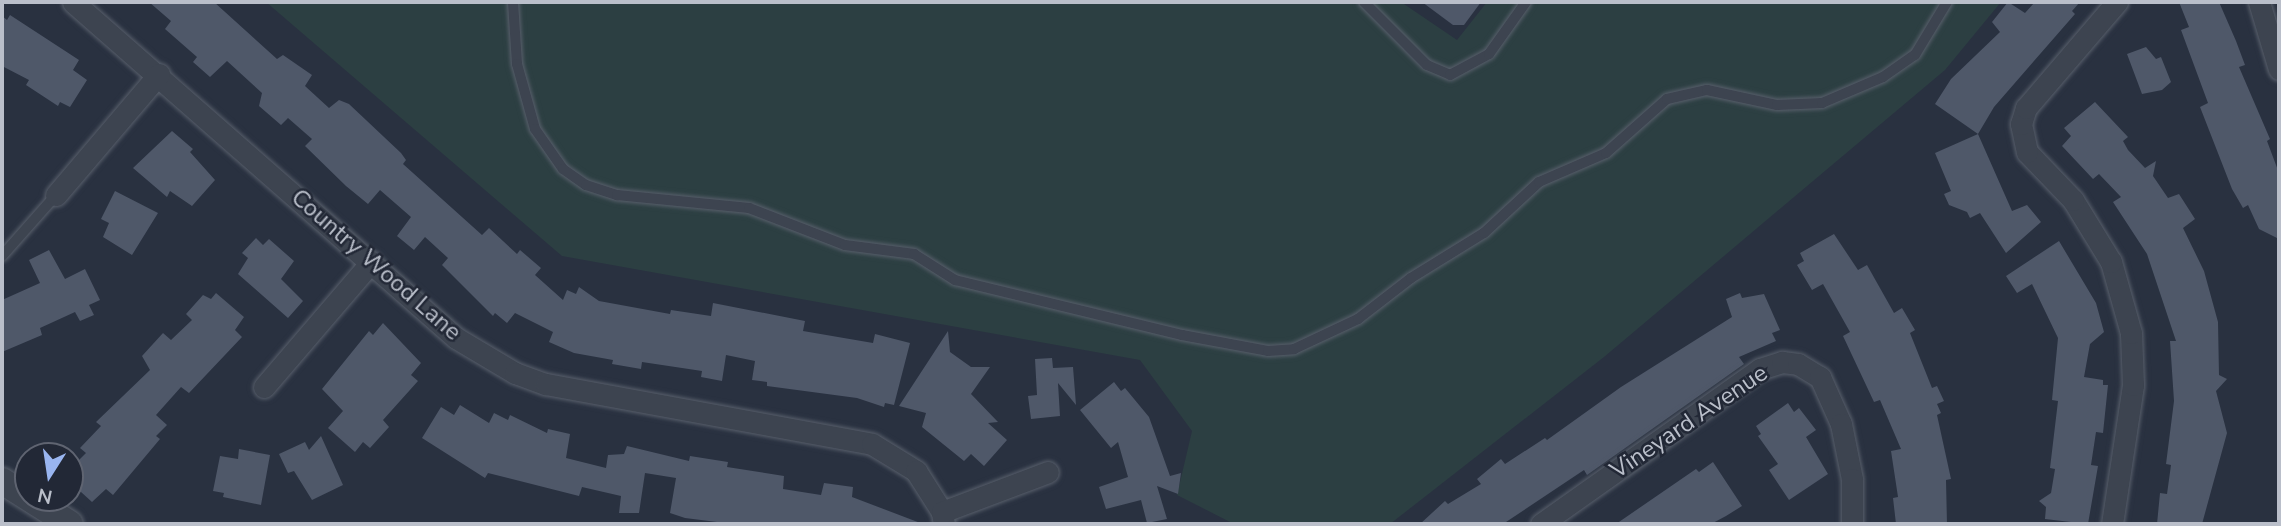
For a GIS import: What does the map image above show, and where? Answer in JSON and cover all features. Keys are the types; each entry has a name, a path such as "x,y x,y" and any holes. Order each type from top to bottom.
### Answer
{"street":[{"name":"Country Wood Lane","path":"73,2 159,74 456,338 515,373 545,384 872,443 916,471 943,518"},
{"path":"2112,524 2133,385 2131,333 2111,262 2073,200 2027,152 2021,124 2026,108 2117,2"},
{"path":"2259,2 2279,69"},
{"path":"57,195 159,74"},
{"path":"264,387 371,262"},
{"name":"Vineyard Avenue","path":"1541,524 1760,369 1782,362 1798,364 1820,377 1841,424 1852,479 1852,524"},
{"path":"943,518 1048,472"},
{"path":"2,481 70,524"}],"lane":[{"path":"513,2 517,64 535,129 558,162 586,185 617,195 748,208 845,246 914,254 955,280 1182,335 1268,351 1307,344 1367,313 1410,278 1484,233 1539,182 1606,153 1667,99 1707,90 1777,105 1822,103 1883,77 1915,55 1947,2"},
{"path":"1364,2 1427,65 1450,75 1489,54 1527,2"},
{"path":"2,256 57,195"}],"shaded area":[{"path":"266,2 1401,2 1457,40 1487,2 2001,2 1945,70 1604,357 1390,524 1234,524 1177,495 1192,431 1140,360 562,256"}],"building":[{"path":"149,2 214,2 277,59 283,55 312,75 305,86 329,108 339,100 349,104 401,153 406,160 403,164 482,235 489,228 517,254 520,250 541,268 535,275 563,300 567,290 576,294 579,287 599,301 670,314 671,310 711,316 713,303 805,321 803,331 873,343 875,334 910,343 894,405 885,403 884,407 857,398 767,386 767,382 752,380 755,361 726,355 722,381 701,377 702,371 642,362 641,369 612,364 613,360 574,353 549,342 553,332 515,313 507,323 495,313 493,316 442,265 448,258 425,237 414,250 397,236 411,217 380,190 368,204 346,186 305,146 312,139 288,118 281,125 259,106 262,93 227,61 210,77 193,62 197,57 165,29 171,21"},
{"path":"1422,2 1481,2 1464,25 1453,25"},
{"path":"2008,2 2025,13 2035,2 2080,2 2072,11 2075,14 1994,107 1978,134 1935,104 1951,79 2000,32 1992,22"},
{"path":"2179,2 2219,2 2236,41 2245,65 2239,67 2270,139 2267,141 2279,173 2279,239 2259,229 2248,205 2243,208 2232,189 2200,107 2208,103 2181,30 2189,27"},
{"path":"10,15 79,60 73,70 87,80 70,107 60,102 58,106 26,85 29,80 2,66 2,16 7,20"},
{"path":"2146,47 2156,59 2161,57 2171,82 2162,90 2142,94 2127,54"},
{"path":"2095,102 2128,137 2123,141 2145,168 2156,161 2153,176 2168,198 2179,194 2195,219 2183,228 2204,271 2218,322 2219,375 2227,379 2216,391 2227,433 2202,524 2157,524 2160,493 2167,494 2171,465 2166,464 2174,401 2170,341 2176,341 2147,254 2113,202 2121,197 2099,174 2093,179 2062,146 2071,136 2064,128"},
{"path":"172,131 193,149 190,152 215,180 192,206 170,191 167,197 133,168"},
{"path":"1978,134 2012,211 2027,205 2041,222 2006,253 1980,213 1970,218 1967,212 1949,205 1944,194 1951,191 1935,153"},
{"path":"115,191 158,213 132,255 103,237 109,223 101,219"},
{"path":"1834,234 1858,270 1867,265 1894,313 1902,308 1915,330 1910,333 1932,388 1937,386 1944,401 1937,404 1941,413 1937,415 1951,479 1946,480 1947,524 1896,524 1893,498 1898,497 1891,451 1901,449 1880,400 1874,402 1843,336 1850,332 1823,284 1812,290 1797,265 1804,261 1800,253"},
{"path":"256,238 263,245 269,239 294,261 281,279 303,301 288,318 238,274 248,258 242,253"},
{"path":"2059,241 2096,303 2104,332 2090,344 2084,377 2103,380 2103,385 2108,385 2103,433 2096,432 2091,465 2098,466 2088,524 2045,519 2046,507 2039,501 2051,493 2055,469 2050,468 2058,401 2052,400 2058,338 2032,284 2017,293 2006,276"},
{"path":"49,250 65,279 85,269 100,300 89,305 94,315 80,321 75,312 40,328 42,335 2,352 2,300 40,283 29,260"},
{"path":"216,293 244,317 235,330 242,337 189,393 181,387 156,415 167,425 156,436 160,439 113,495 106,489 92,502 84,495 84,444 101,426 96,422 150,370 142,356 163,333 171,340 192,320 186,314 203,295 211,299"},
{"path":"1740,293 1742,298 1764,294 1780,330 1772,333 1776,341 1739,357 1744,364 1587,475 1584,470 1503,524 1420,524 1445,501 1448,504 1481,484 1477,479 1501,459 1505,464 1545,438 1547,440 1621,387 1732,317 1726,299"},
{"path":"383,323 421,363 411,375 418,381 383,420 389,427 370,448 363,442 355,452 328,428 343,411 322,389 369,331 373,335"},
{"path":"948,331 950,352 971,367 990,367 971,394 998,422 988,423 1007,440 984,466 971,454 964,461 922,427 926,413 899,406"},
{"path":"1052,358 1053,368 1073,367 1076,405 1058,383 1060,416 1031,419 1028,396 1037,395 1035,359"},
{"path":"1114,382 1121,391 1125,388 1149,417 1170,476 1181,473 1178,494 1157,486 1167,519 1147,523 1141,500 1106,509 1099,487 1128,477 1118,442 1111,448 1080,410"},
{"path":"1788,403 1794,412 1799,408 1816,430 1806,437 1828,474 1789,500 1769,470 1778,464 1758,436 1761,434 1756,426"},
{"path":"460,405 489,423 494,413 508,420 510,415 547,433 548,429 570,434 566,458 606,468 608,455 624,454 627,446 689,461 690,456 728,462 727,467 784,476 783,489 821,495 824,483 853,487 852,497 923,524 733,524 685,518 670,513 676,478 645,473 639,513 619,513 621,496 582,487 579,496 488,473 485,478 422,438 441,407 454,415"},
{"path":"321,436 343,485 312,500 294,471 288,473 279,454 305,442 309,450"},
{"path":"239,449 270,455 261,505 223,497 224,493 213,491 220,456 238,459"},
{"path":"1713,462 1742,506 1711,524 1616,524 1696,469 1699,472"}]}
